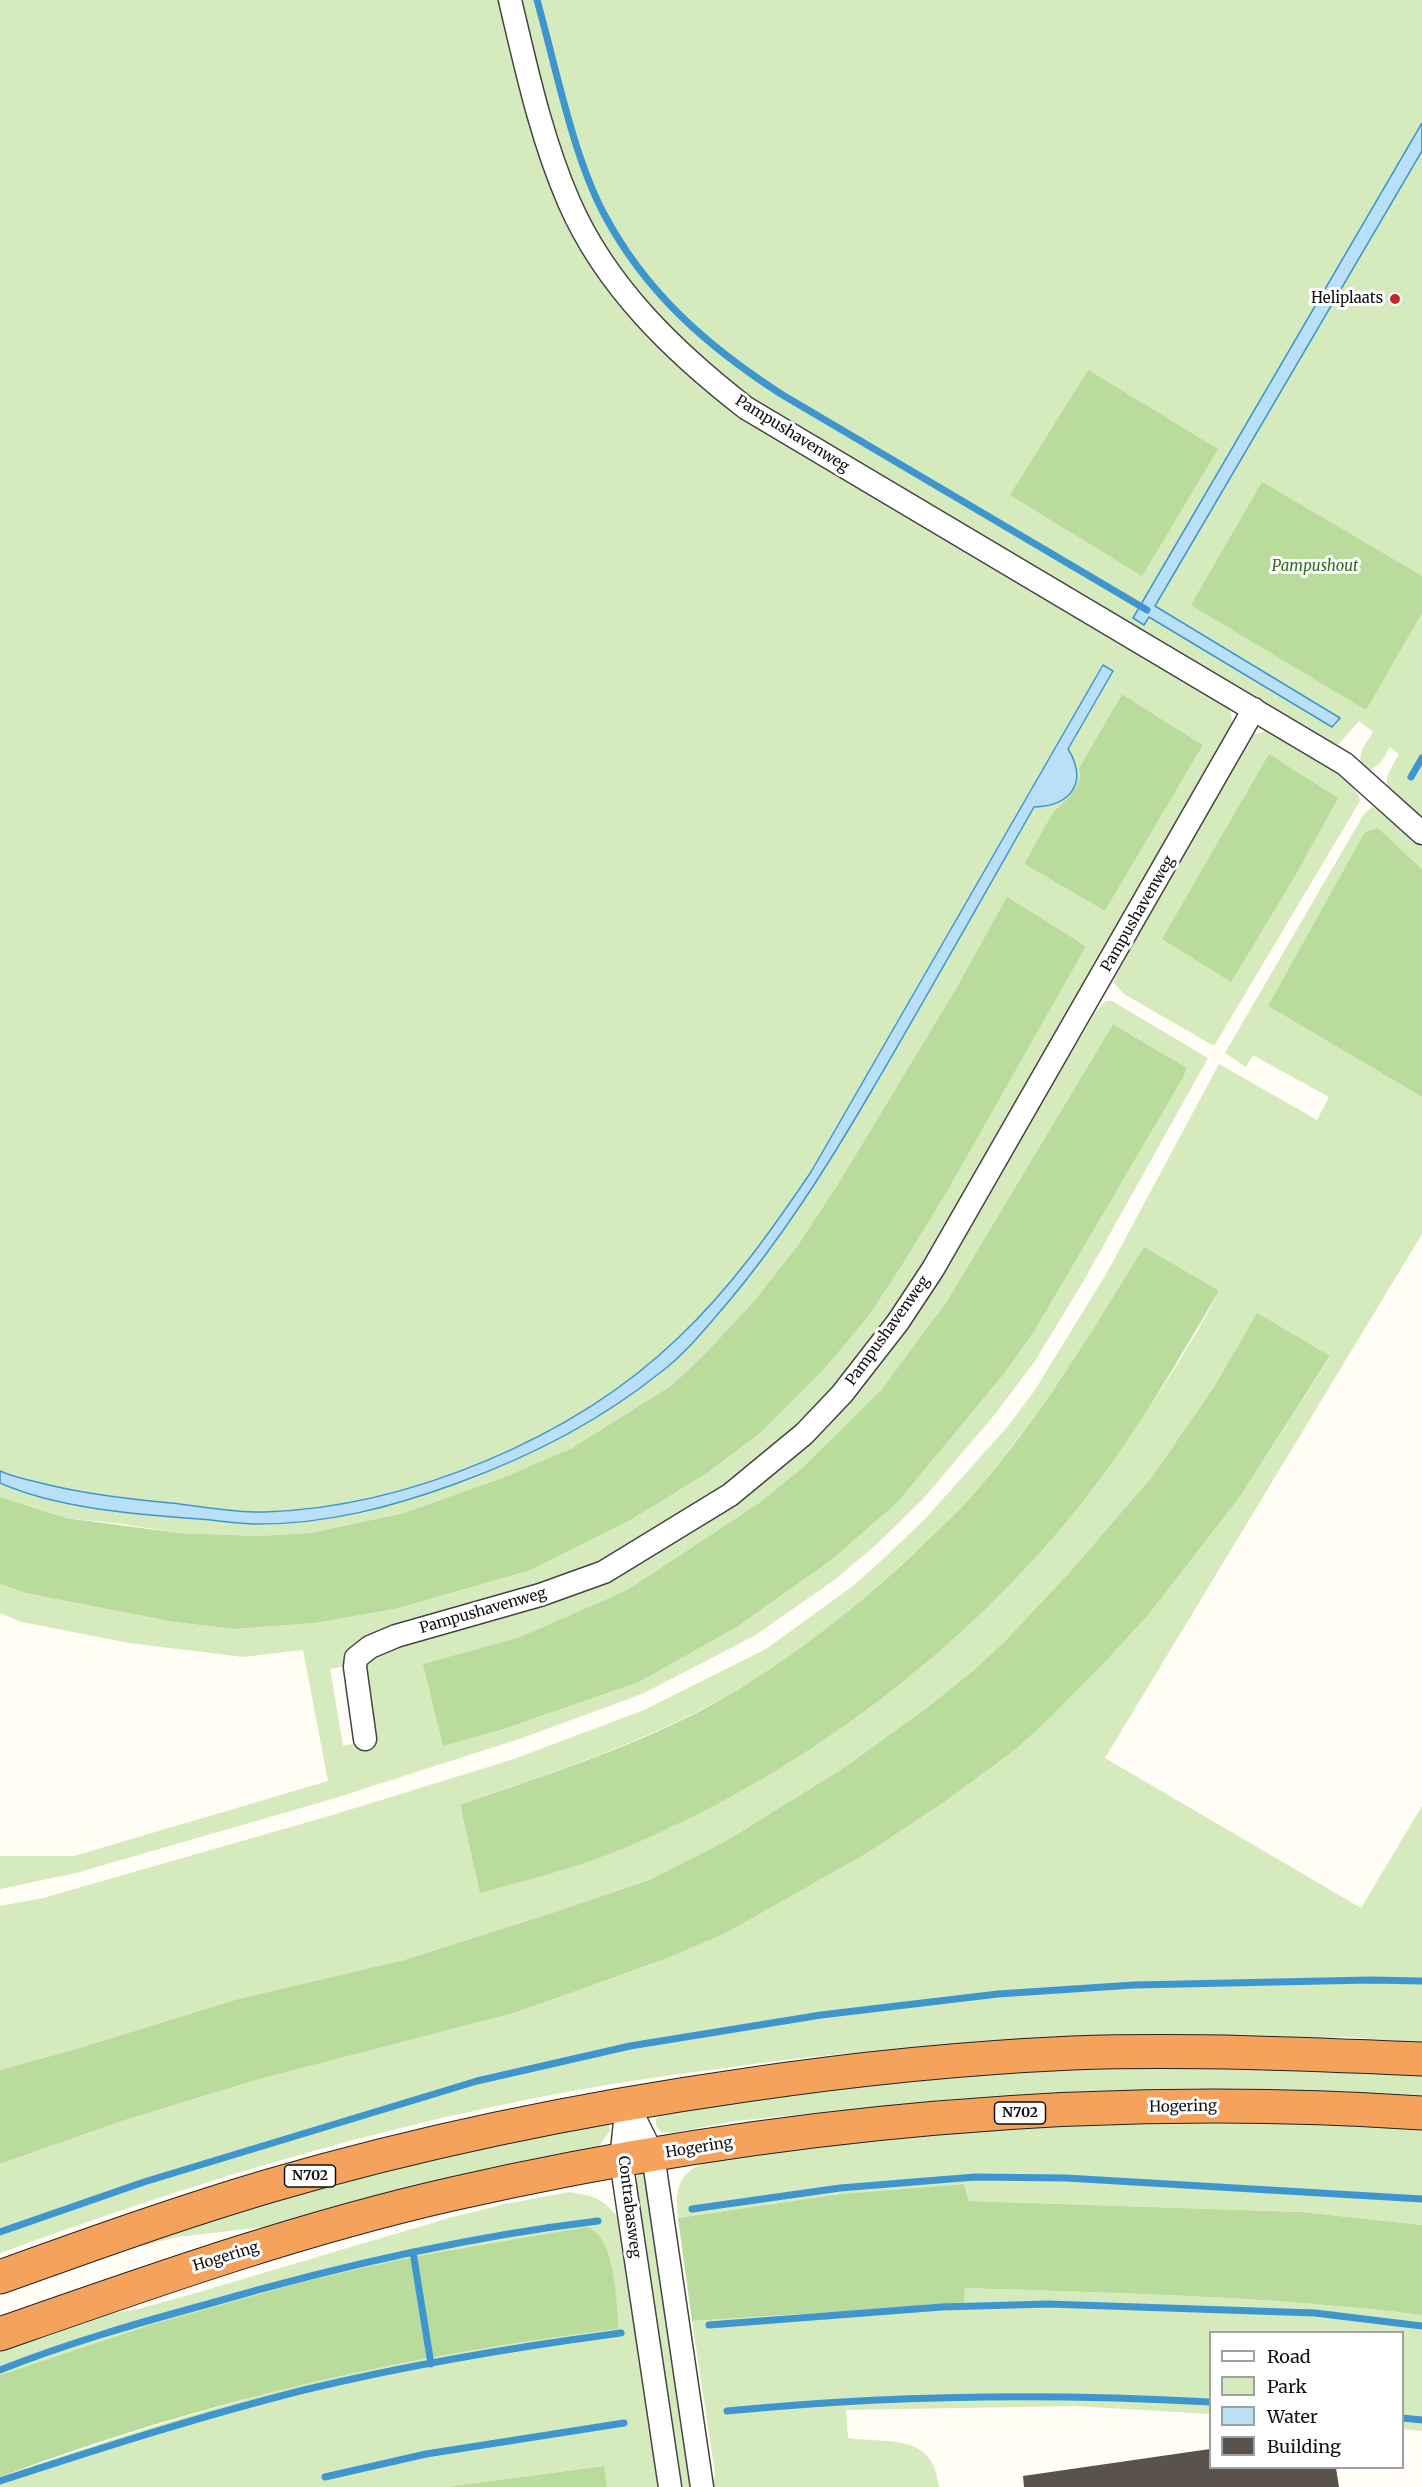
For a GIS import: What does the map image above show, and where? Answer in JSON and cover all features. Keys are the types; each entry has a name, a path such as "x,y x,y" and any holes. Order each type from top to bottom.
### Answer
{"highway":[{"name":"N702","path":"0,2277 130,2230 271,2186 493,2129 627,2103 835,2073 1072,2053 1260,2052 1422,2059"},
{"name":"Hogering","path":"0,2334 187,2269 289,2237 451,2194 653,2155 880,2123 1014,2113 1218,2106 1422,2113"}],"street":[{"name":"Pampushavenweg","path":"510,0 552,159 569,203 587,238 626,296 702,374 746,408 1345,765 1422,833"},
{"name":"Pampushavenweg","path":"365,1739 355,1667 356,1658 370,1647 396,1636 540,1595 604,1572 730,1495 804,1434 842,1394 898,1323 933,1269 1254,709"},
{"name":"Contrabasweg","path":"627,2103 653,2155 702,2487"},
{"name":"Contrabasweg","path":"627,2103 621,2160 670,2487"}],"green space":[{"path":"0,0 501,0 536,139 561,207 584,251 611,294 660,350 742,416 1225,703 1230,710 1233,725 924,1267 861,1357 835,1389 795,1431 761,1462 657,1534 599,1567 537,1589 376,1637 354,1650 347,1666 330,1669 343,1746 371,1740 360,1669 365,1659 373,1652 394,1643 543,1601 607,1578 736,1500 778,1468 851,1396 906,1327 940,1275 1098,1008 1106,1001 1112,1001 1208,1058 1083,1282 1035,1361 996,1413 923,1499 877,1544 833,1581 754,1636 642,1694 522,1738 332,1799 76,1873 0,1889 0,1856 74,1856 328,1781 303,1650 243,1657 129,1643 22,1622 0,1613 0,1584 25,1593 174,1622 235,1629 315,1623 395,1609 531,1570 629,1521 707,1473 760,1433 826,1367 868,1315 945,1195 1085,945 1007,898 957,987 838,1184 798,1245 754,1301 705,1354 672,1385 572,1448 502,1478 404,1513 310,1533 257,1536 179,1533 66,1518 0,1497 0,1483 49,1499 104,1510 253,1524 309,1521 407,1500 483,1473 563,1437 638,1390 670,1365 709,1324 765,1255 802,1202 872,1090 1034,807 1057,803 1072,790 1077,772 1068,749 1113,671 1103,666 811,1172 765,1238 715,1300 678,1338 636,1374 590,1407 540,1436 486,1461 432,1481 376,1497 320,1507 253,1512 122,1498 57,1487 0,1471","holes":["1122,694 1203,745 1105,911 1024,864 1053,812 1069,797 1076,786 1080,778 1079,768","1113,1024 1187,1068 1183,1078 1035,1330 1003,1375 897,1503 830,1561 737,1627 639,1682 501,1730 443,1746 424,1664 520,1637 627,1590 759,1503 802,1468 881,1390 947,1301"]},
{"name":"Pampushout","path":"519,0 1422,0 1422,123 1133,618 1149,617 1332,727 1340,718 1155,607 1422,151 1422,820 1387,788 1387,776 1399,754 1390,747 1376,767 1368,770 1363,766 1360,757 1373,732 1359,721 1339,744 1329,744 787,421 758,402 704,360 655,313 633,287 580,205 557,143"},
{"path":"1088,370 1218,449 1142,576 1010,495"},
{"name":"Pampushout","path":"1262,482 1422,576 1422,613 1366,710 1191,605"},
{"path":"1122,694 1203,745 1105,911 1024,864 1053,812 1069,797 1076,786 1080,778 1079,768"},
{"path":"1266,731 1273,732 1337,773 1357,792 1360,801 1214,1046 1124,994 1114,983 1115,977 1246,741 1250,736"},
{"path":"1269,754 1338,798 1295,876 1231,982 1162,939"},
{"path":"1372,807 1377,808 1422,843 1422,869 1378,828 1268,1006 1422,1097 1422,1234 1105,1758 1361,1908 1422,1806 1422,2043 1345,2037 871,2052 794,2059 626,2082 535,2098 354,2140 175,2192 0,2253 0,2164 122,2121 256,2080 514,2013 670,1957 726,1933 869,1852 943,1803 1016,1749 1105,1662 1149,1614 1239,1498 1330,1357 1257,1314 1214,1387 1151,1478 1068,1574 1006,1640 974,1670 929,1706 848,1765 726,1841 649,1880 404,1960 238,1999 0,2070 0,1906 43,1898 336,1814 514,1759 644,1710 766,1649 853,1586 883,1559 924,1520 1008,1426 1035,1390 1109,1269 1219,1064 1317,1120 1329,1097 1253,1055 1246,1067 1225,1053 1364,814","holes":["1219,1291 1163,1387 1085,1499 1009,1586 924,1665 878,1701 782,1766 684,1820 635,1843 584,1862 480,1892 460,1805 565,1768 667,1727 732,1693 778,1664 864,1597 964,1505 1037,1413 1102,1315"]},
{"path":"1378,828 1422,869 1422,1097 1268,1006 1365,832"},
{"path":"1007,897 1086,946 945,1195 869,1315 826,1367 760,1433 707,1473 629,1521 531,1570 395,1609 315,1623 235,1629 174,1622 25,1593 0,1584 0,1497 66,1518 179,1533 257,1536 310,1533 404,1513 502,1478 572,1448 672,1385 705,1354 754,1301 798,1245 838,1184 957,987"},
{"path":"1113,1024 1187,1068 1183,1078 1035,1330 1003,1375 897,1503 830,1561 737,1627 639,1682 501,1730 443,1746 423,1664 520,1637 627,1590 759,1503 802,1468 881,1390 947,1301"},
{"path":"1144,1247 1219,1291 1155,1397 1104,1474 1039,1554 988,1607 876,1703 815,1746 752,1785 688,1819 605,1856 480,1893 460,1805 600,1755 668,1727 734,1692 803,1646 846,1613 888,1578 950,1519 990,1475 1060,1380"},
{"path":"1257,1313 1330,1356 1239,1498 1149,1614 1049,1719 1016,1749 943,1803 869,1852 726,1933 670,1957 514,2013 256,2080 122,2121 0,2164 0,2070 238,1999 404,1960 649,1880 726,1841 848,1765 974,1670 1006,1640 1068,1574 1151,1478 1214,1387"},
{"path":"1092,2065 1422,2069 1422,2099 1100,2093 953,2099 736,2121 671,2133 661,2132 656,2126 656,2119 662,2114 769,2097"},
{"path":"1130,2116 1422,2119 1422,2225 1302,2212 969,2201 964,2184 840,2194 678,2218 677,2195 682,2180 694,2168 714,2157"},
{"path":"608,2123 610,2131 598,2147 437,2180 263,2227 178,2237 49,2268 410,2159"},
{"path":"642,2172 645,2174 691,2487 680,2487 635,2181"},
{"path":"964,2184 969,2201 1302,2212 1422,2225 1422,2315 1251,2299 965,2288 964,2304 692,2321 678,2218 840,2194"},
{"path":"569,2192 596,2198 608,2206 625,2227 666,2487 607,2487 603,2466 445,2487 0,2487 0,2477 113,2439 256,2396 454,2353 619,2329 306,2281 153,2324 0,2375 0,2347 77,2319 138,2309 449,2218 505,2204"},
{"path":"587,2227 597,2233 609,2256 619,2329 462,2352 305,2384 151,2426 0,2477 0,2375 153,2324 306,2281 413,2257"},
{"path":"965,2288 1251,2299 1422,2315 1422,2431 1404,2429 1404,2331 1209,2331 1209,2414 1075,2406 846,2410 848,2438 907,2444 919,2449 928,2457 935,2469 939,2487 713,2487 715,2473 692,2321 964,2305"},
{"path":"604,2466 607,2487 445,2487"}],"water":[{"path":"1422,123 1422,151 1155,606 1340,718 1332,727 1149,617 1144,625 1133,618"},
{"path":"1103,665 1113,671 1068,749 1077,772 1072,790 1057,802 1034,807 855,1119 765,1256 694,1341 670,1365 637,1390 563,1437 483,1473 383,1507 309,1521 253,1524 104,1510 49,1499 0,1483 0,1471 57,1487 122,1498 253,1512 320,1507 376,1497 432,1481 486,1461 540,1436 590,1407 636,1374 678,1338 715,1300 765,1238 811,1172"}],"building":[{"path":"1209,2449 1209,2469 1336,2469 1339,2487 1024,2487 1023,2476"}],"waterway":[{"path":"537,0 574,137 593,190 604,214 639,269 680,316 728,357 781,394 1147,610"},
{"path":"1411,777 1422,758"},
{"path":"0,2232 144,2182 477,2081 630,2046 821,2015 998,1994 1134,1985 1422,1981"},
{"path":"692,2209 840,2188 975,2177 1066,2178 1422,2199"},
{"path":"0,2370 103,2334 352,2266 499,2236 598,2221"},
{"path":"413,2252 431,2364"},
{"path":"709,2325 942,2307 1048,2304 1315,2313 1422,2326"},
{"path":"0,2481 189,2422 304,2390 462,2357 621,2333"},
{"path":"727,2411 847,2402 968,2397 1090,2397 1209,2402"},
{"path":"1404,2418 1422,2420"},
{"path":"325,2477 426,2454 624,2423"}],"place":[{"name":"Heliplaats","path":"1395,299"}]}
